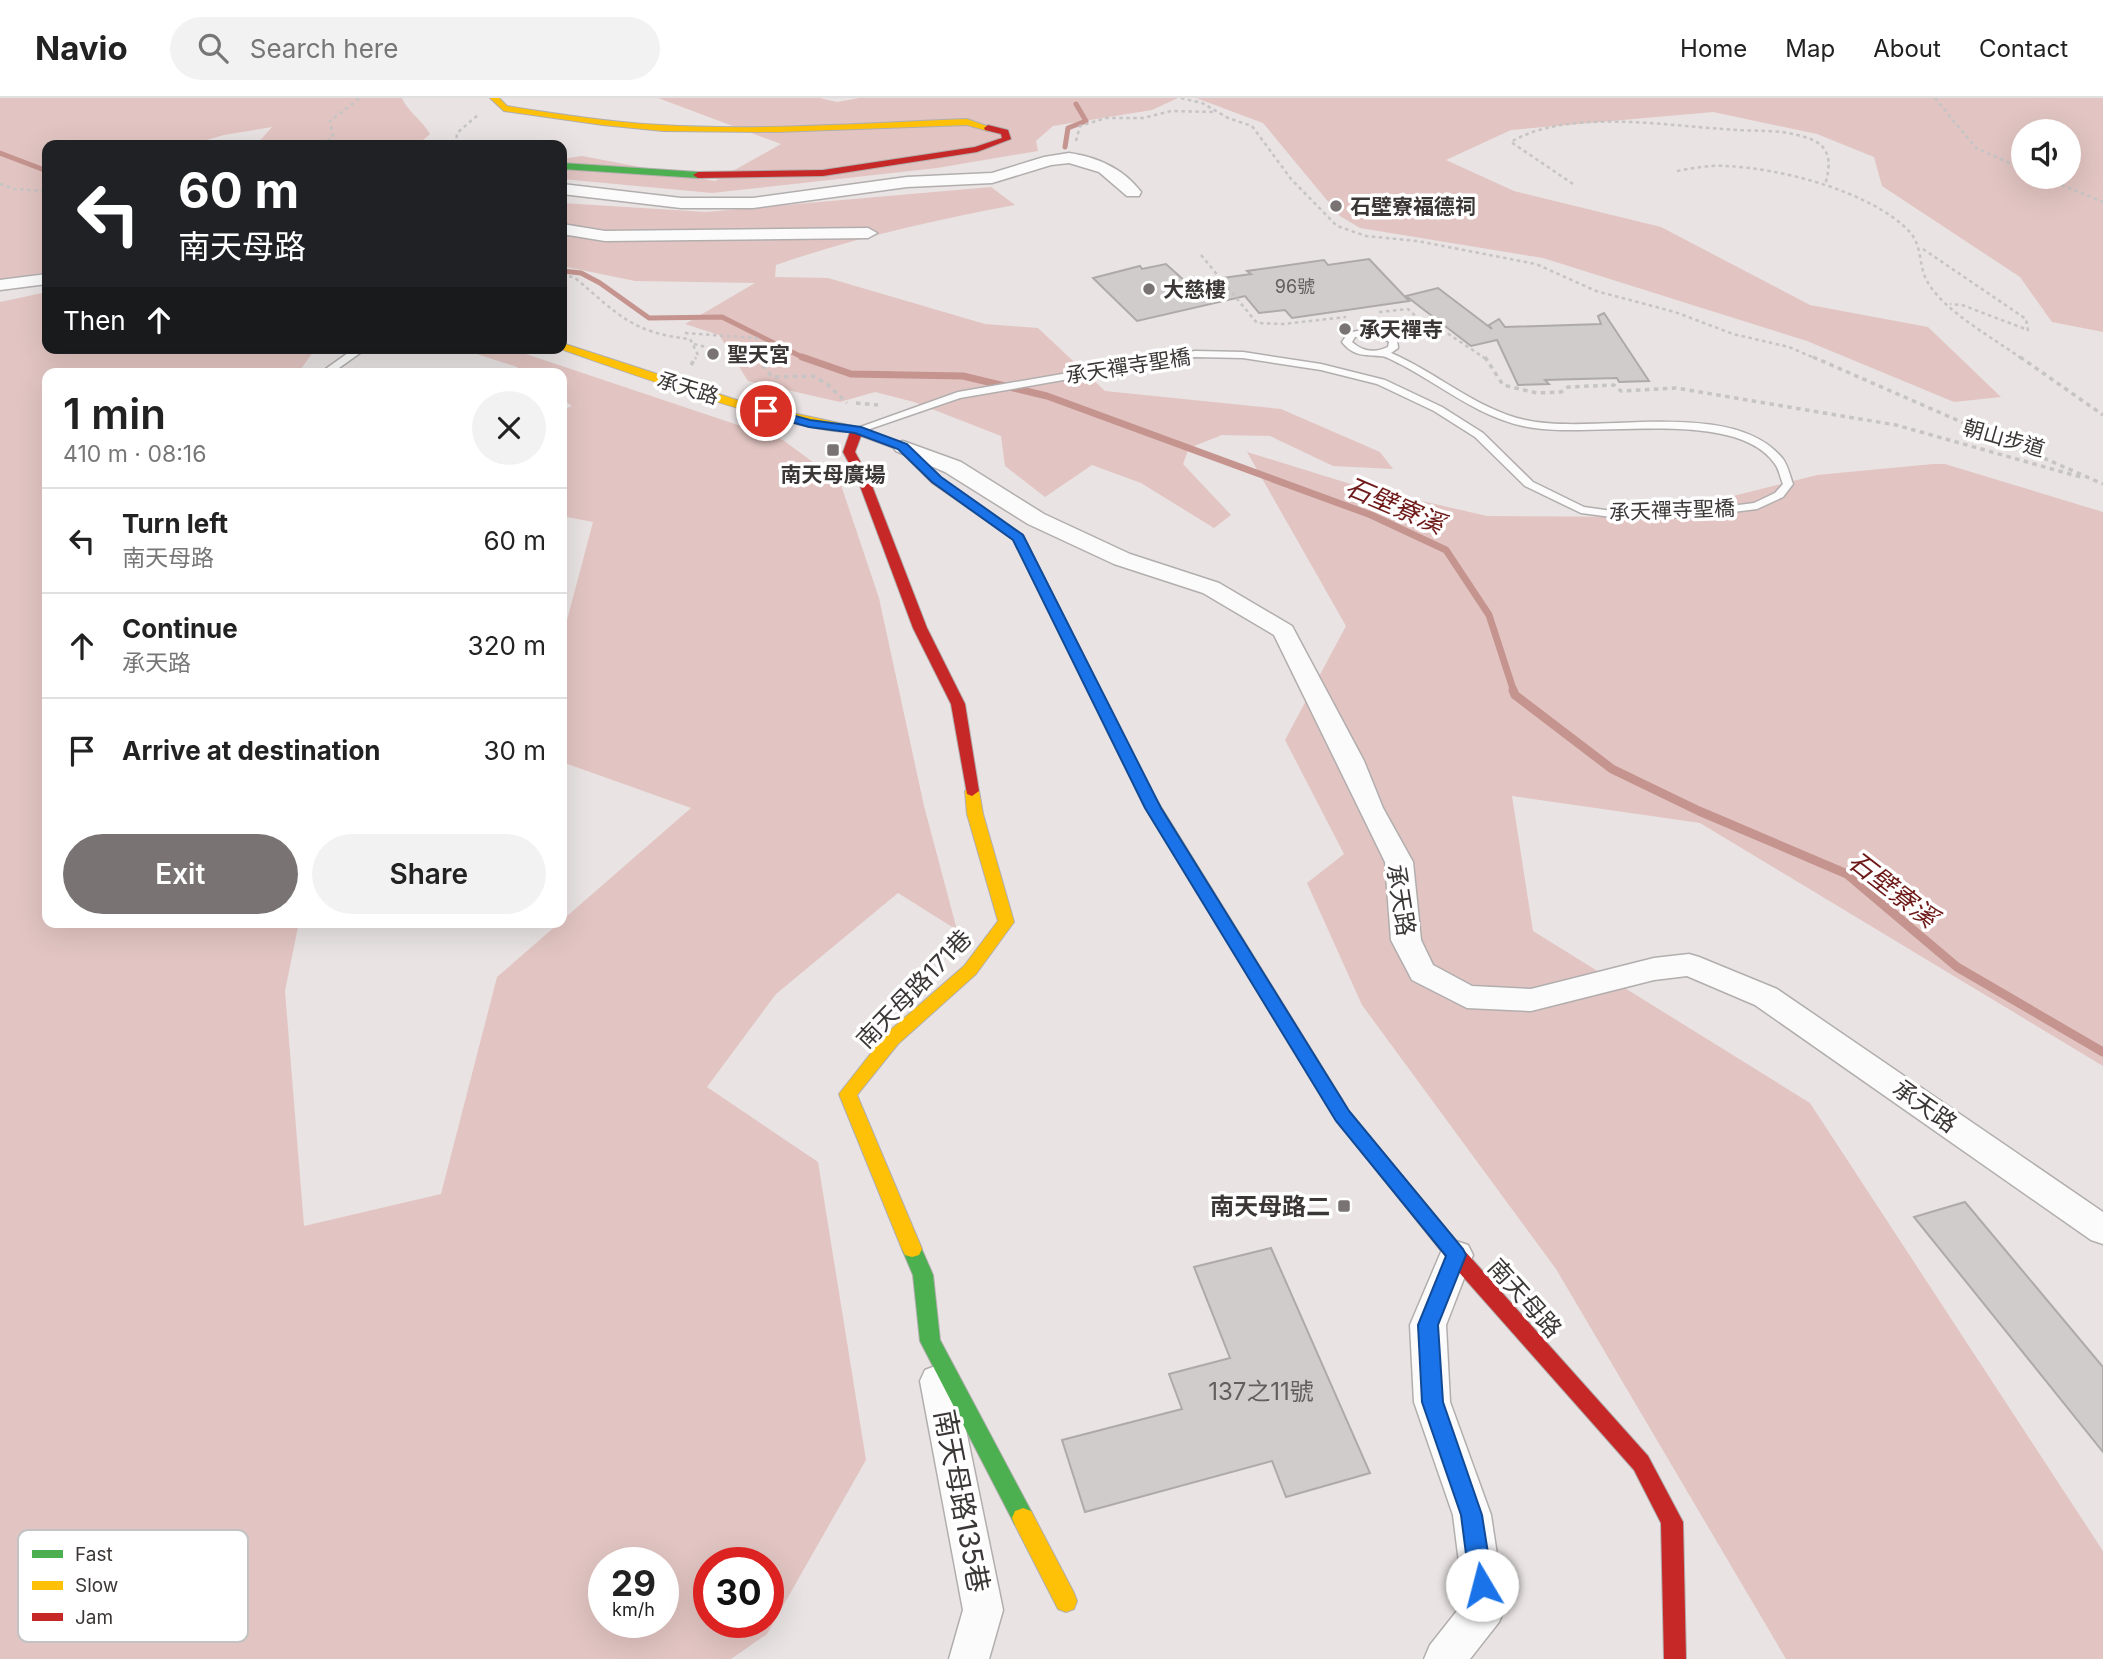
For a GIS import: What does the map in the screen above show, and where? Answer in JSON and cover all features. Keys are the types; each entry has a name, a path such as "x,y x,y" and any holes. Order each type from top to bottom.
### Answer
{"street":[{"path":"495,99 504,108 618,125 728,130 967,122 1005,132 1007,139 977,149 823,173 721,177 567,166"},
{"path":"567,190 689,204 750,203 824,196 905,182 992,178 1014,173 1045,160 1066,158 1083,160 1112,171 1133,192"},
{"path":"567,230 605,236 868,233"},
{"path":"0,285 42,280"},
{"name":"承天路","path":"567,348 677,385 809,424 857,430"},
{"name":"南天母路","path":"857,430 903,447 936,480 1019,538 1153,808 1343,1116 1456,1255 1641,1463 1672,1522 1675,1659"},
{"name":"南天母路171巷","path":"857,430 849,452 863,478 920,628 958,704 975,814 1006,922 970,970 892,1039 848,1094 923,1275 930,1342 1066,1601"},
{"name":"承天路","path":"903,447 953,467 1036,519 1122,559 1211,588 1284,631 1399,862 1406,940 1422,972 1467,997 1531,1000 1654,969 1689,965 1766,997 2103,1230"},
{"path":"1444,1659 1485,1608 1472,1515 1432,1402 1428,1325 1456,1255"},
{"name":"南天母路135巷","path":"930,1342 983,1610 969,1659"}],"lane":[{"name":"承天禪寺聖橋","path":"857,430 958,395 1145,361 1195,354 1243,355 1321,367 1392,388 1438,409 1479,435 1529,484 1581,510 1619,515 1668,514 1757,506 1779,495 1788,484 1778,460 1758,444 1726,430 1675,424 1568,428 1525,424 1497,415 1408,362 1383,353"},
{"path":"332,368 353,354"}],"path":[{"path":"329,140 333,137 330,121 360,98"},
{"path":"1181,98 1202,103 1252,126 1291,179 1337,226 1366,236 1417,241 1536,264 1596,291 1675,312 1734,334 1789,347 2103,484"},
{"path":"1935,98 1976,148 2011,164"},
{"path":"456,140 457,133 495,99"},
{"path":"1083,160 1074,148 1080,127 1106,118 1143,118 1171,111 1218,112"},
{"path":"1573,184 1511,142 1517,135 1543,129 1633,121 1784,132 1813,140 1827,150 1831,161 1825,185"},
{"path":"1677,171 1731,166 1825,185 1894,217 1922,248 2026,319 2028,330 1962,305 1949,304"},
{"path":"0,184 14,189 42,191"},
{"path":"2069,189 2103,202"},
{"path":"2092,199 2103,195"},
{"path":"1922,248 1927,282 1949,304 2028,364 2103,415"},
{"path":"1201,256 1257,323 1283,324 1358,315"},
{"path":"567,276 574,277 630,324 662,336 690,339"},
{"name":"朝山步道","path":"1370,313 1408,309 1423,323 1438,327 1454,340 1483,355 1503,385 1537,393 1561,392 1568,387 1614,386 1621,391 1676,388 1896,425 2007,454 2103,484"},
{"path":"698,355 694,344 685,333 757,338 766,351 761,363 772,377 815,374 826,381 844,403 875,403 883,408 851,417 857,430"},
{"path":"694,344 706,347"}],"shaded area":[{"path":"0,98 402,98 430,134 423,140 260,140 272,127 207,140 42,140 42,273 0,280"},
{"path":"658,98 820,98 837,102 859,98 1178,98 1152,110 1053,126 1036,141 1038,151 937,168 712,193 567,179 567,158 582,156 715,181 781,144"},
{"path":"1196,98 2103,98 2103,332 2052,322 2020,277 1882,186 1874,157 1817,134 1713,112 1511,130 1446,160 1514,191 1661,227 1810,305 1928,327 2001,397 1954,402 1807,341 1543,258 1360,228 1340,216 1263,123"},
{"path":"991,187 1015,205 924,223 835,246 776,265 775,277 828,278 985,324 1038,328 1105,391 1281,409 1380,452 1393,469 1333,466 1270,436 1222,435 1189,448 1183,464 1231,515 1214,528 1141,483 1092,465 1045,497 1005,466 1001,436 914,402 875,392 840,402 748,381 719,335 685,324 755,283 635,281 567,267 567,203 706,212"},
{"path":"42,293 42,354 312,354 302,368 42,368 42,928 298,928 285,991 304,1226 441,1194 497,977 553,928 567,928 567,916 691,808 567,764 567,620 593,522 567,517 567,408 572,406 567,402 567,368 518,368 477,354 526,354 783,440 840,482 879,598 924,806 957,930 898,893 776,994 707,1087 818,1162 866,1460 784,1604 784,1547 693,1547 693,1638 761,1638 731,1659 0,1659 0,302"},
{"path":"1247,452 1357,486 1487,516 1649,517 1817,475 1933,464 1945,464 2103,512 2103,1066 1700,823 1512,796 1533,931 1810,1103 2103,1551 2103,1659 1786,1659 1556,1269 1362,1005 1307,883 1344,854 1285,740 1346,626"}],"building":[{"path":"1369,259 1409,301 1292,318 1285,310 1259,313 1245,296 1137,321 1093,278 1140,266 1142,269 1166,264 1187,283 1324,260 1328,265"},
{"path":"1438,288 1492,329 1489,325 1499,319 1505,327 1601,324 1598,316 1604,313 1649,381 1619,382 1617,378 1545,380 1549,384 1518,385 1497,340 1471,346 1406,296"},
{"path":"1965,1202 2103,1367 2103,1452 1914,1217"},
{"path":"1271,1248 1370,1473 1286,1497 1272,1461 1085,1512 1062,1440 1182,1409 1169,1374 1230,1358 1194,1267"}],"waterway":[{"path":"1065,147 1068,128 1086,121 1076,104"},
{"name":"石壁寮溪","path":"0,153 42,169"},
{"name":"石壁寮溪","path":"567,272 581,273 600,283 649,318 722,317 802,357"},
{"name":"石壁寮溪","path":"802,357 851,374 963,376 1047,396 1371,515 1446,550 1489,615 1514,692"},
{"name":"石壁寮溪","path":"802,357 806,359"},
{"name":"石壁寮溪","path":"1513,690 1515,695 1612,769 1699,811 1847,874 1957,967 2103,1052"}],"traffic: fast":[{"path":"567,166 698,175"},
{"path":"1145,792 1334,1101"},
{"path":"912,1249 923,1275 930,1341 1023,1518"}],"traffic: slow":[{"path":"494,98 504,108 663,128 777,129 967,122 988,128"},
{"path":"567,348 742,406 853,429"},
{"path":"912,1249 848,1094 892,1039 970,970 1006,922 975,814 972,791"},
{"path":"1023,1518 1066,1601"}],"traffic: jam":[{"path":"698,175 823,173 977,149 1007,139 1005,132 988,128"},
{"path":"853,429 903,447 936,480 1019,538 1145,792"},
{"path":"857,430 849,452 863,478 920,628 958,704 972,791"},
{"path":"1334,1101 1343,1116 1456,1255 1641,1463 1672,1522 1675,1659"}],"place":[{"name":"石壁寮福德祠","path":"1336,206"},
{"name":"大慈樓","path":"1149,289"},
{"name":"承天禪寺","path":"1345,329"},
{"name":"聖天宮","path":"713,354"},
{"name":"南天母廣場","path":"833,450"},
{"name":"南天母路二","path":"1344,1206"}],"route":[{"path":"766,411 809,424 857,430 903,447 936,480 1019,538 1153,808 1343,1116 1456,1255 1428,1325 1432,1402 1472,1515 1482,1585"}]}
